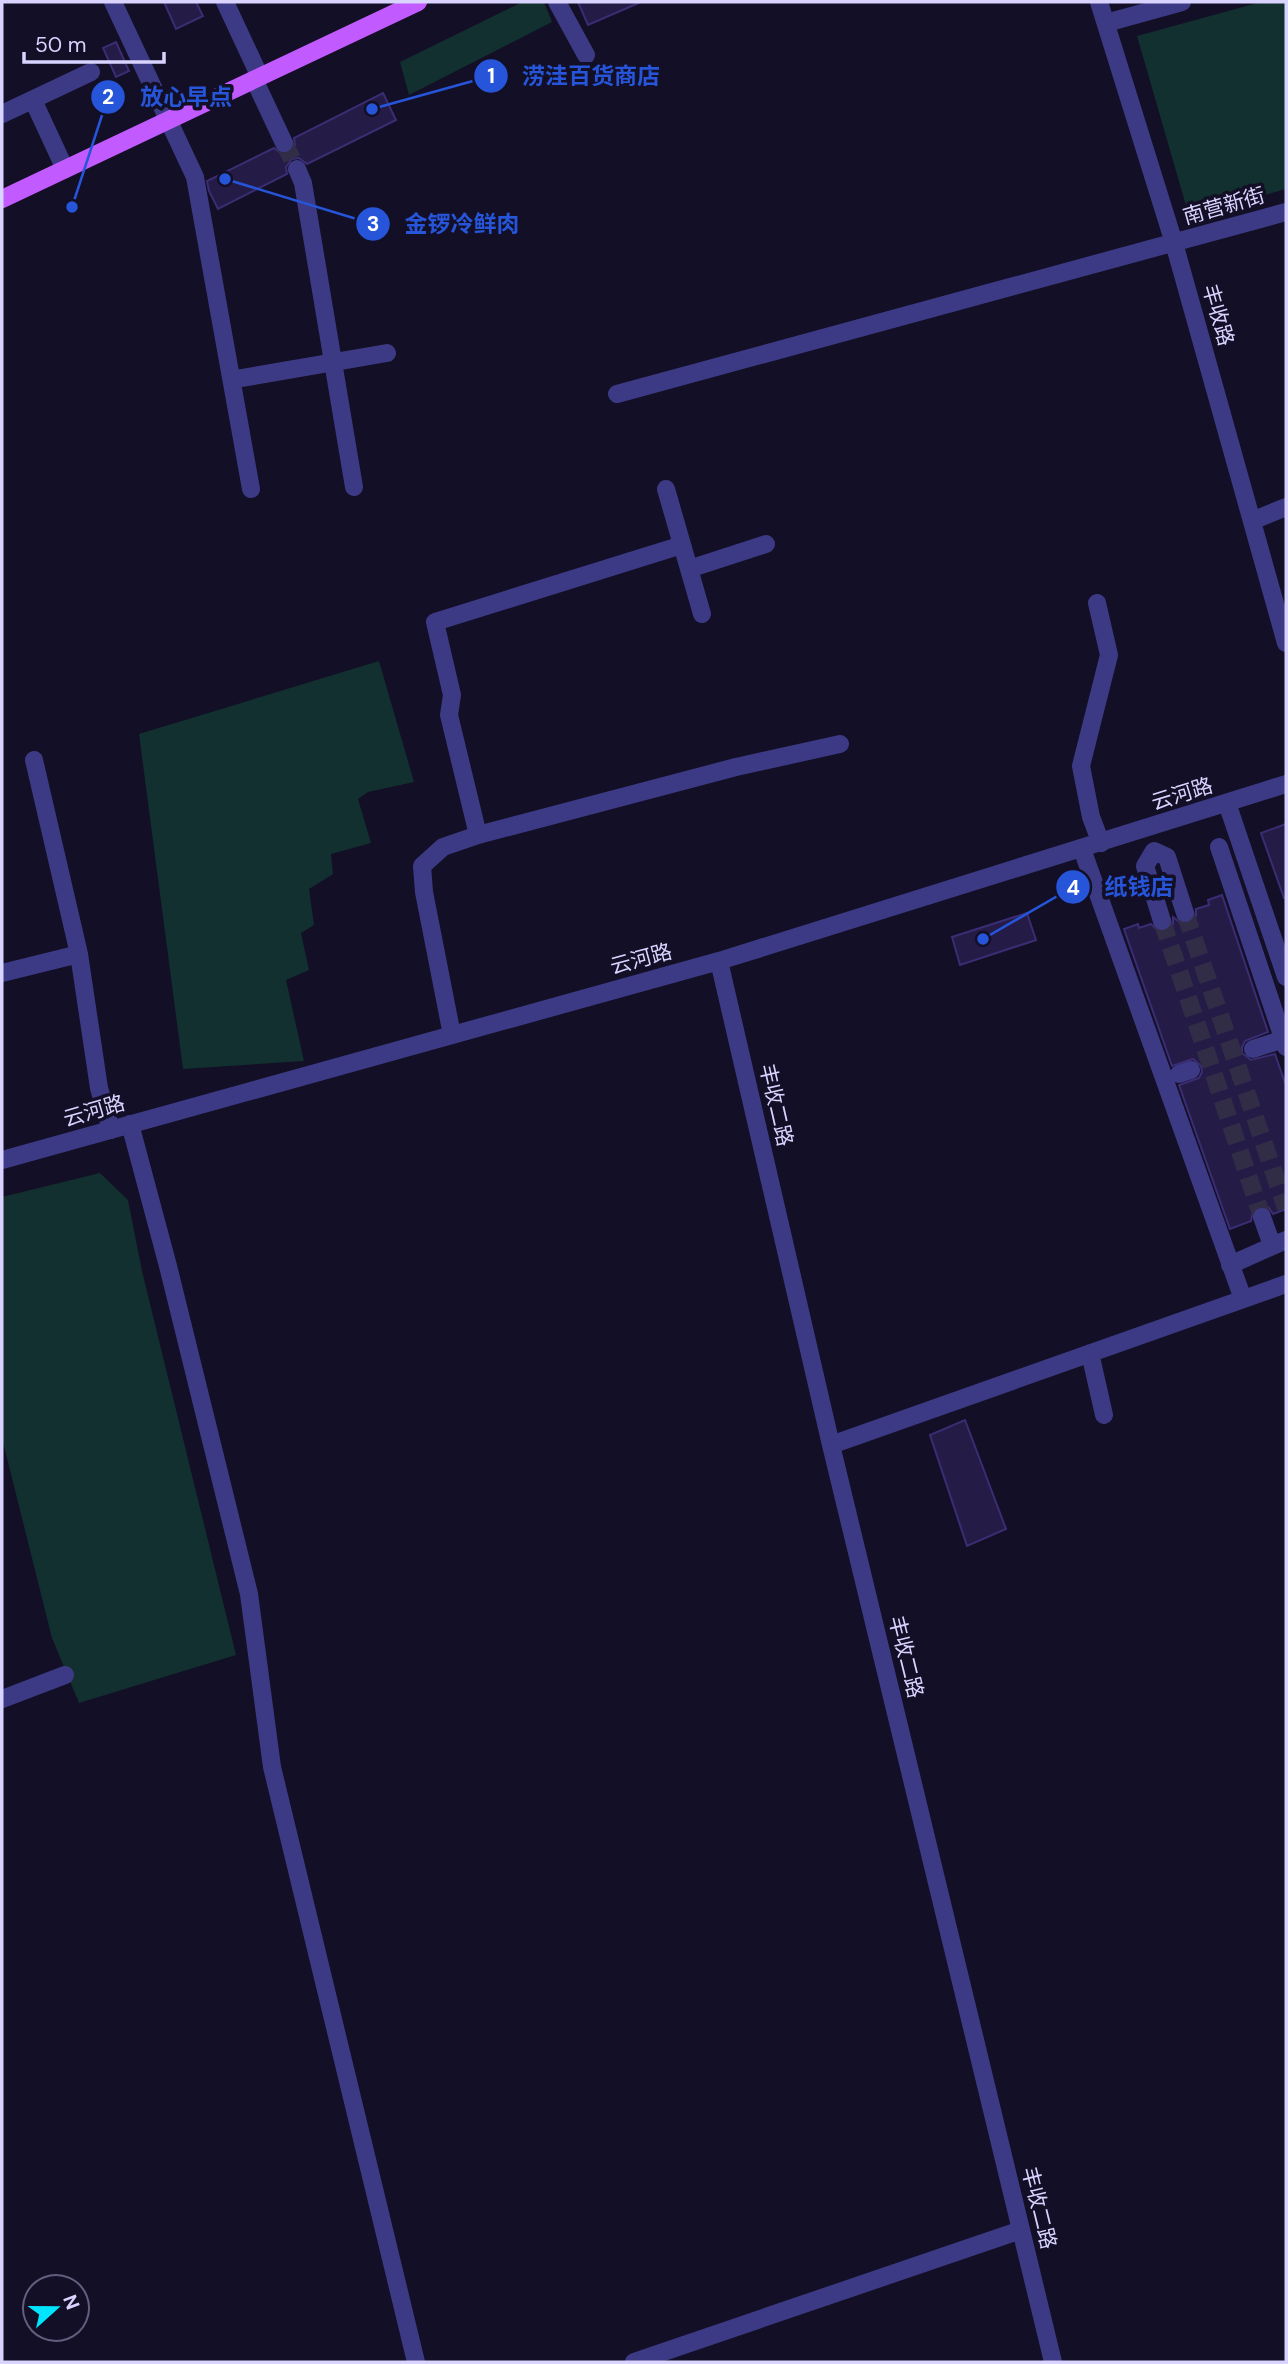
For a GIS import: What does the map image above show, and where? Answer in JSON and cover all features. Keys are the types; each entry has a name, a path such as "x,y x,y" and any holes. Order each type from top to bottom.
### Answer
{"main road":[{"path":"2,199 418,2"}],"street":[{"path":"113,2 195,177 251,489"},
{"path":"225,2 284,143"},
{"path":"557,2 586,55"},
{"name":"丰收路","path":"1099,2 1174,243 1252,521 1283,617 1286,643"},
{"path":"1106,23 1182,2"},
{"path":"2,114 91,72"},
{"path":"33,100 65,169"},
{"path":"297,169 303,183 354,487"},
{"name":"南营新街","path":"617,394 1286,212"},
{"path":"236,379 387,353"},
{"path":"666,489 702,614"},
{"path":"1252,521 1286,507"},
{"path":"689,569 766,544"},
{"path":"478,835 449,715 452,695 435,622 682,545"},
{"path":"1097,603 1109,655 1081,766 1091,817 1101,843"},
{"path":"452,1035 424,892 422,866 443,847 478,835 736,767 840,744"},
{"path":"34,760 79,954 99,1088 111,1130"},
{"name":"云河路","path":"2,1160 719,961 1286,784"},
{"path":"1227,803 1286,976"},
{"path":"1219,847 1285,1043 1253,1049"},
{"path":"1082,849 1243,1300"},
{"path":"1162,920 1145,866 1154,852 1167,857 1185,913"},
{"path":"2,973 79,954"},
{"name":"丰收二路","path":"719,961 831,1445 1054,2362"},
{"path":"130,1124 249,1594 272,1767 416,2362"},
{"path":"1230,1265 1279,1242 1262,1217"},
{"path":"831,1445 1286,1284"},
{"path":"1090,1353 1104,1415"},
{"path":"2,1699 65,1675"},
{"path":"634,2362 1021,2230"}],"green space":[{"path":"522,2 544,2 552,22 409,95 400,62"},
{"path":"1261,2 1286,2 1286,189 1189,216 1137,36"},
{"path":"379,661 414,782 368,792 358,799 371,843 331,854 333,874 309,889 314,925 301,933 309,970 286,980 304,1061 183,1069 139,734"},
{"path":"100,1173 128,1200 142,1271 236,1655 79,1703 52,1638 2,1438 2,1197"}],"building":[{"path":"164,2 196,2 203,16 176,29"},
{"path":"578,2 641,2 588,25"},
{"path":"116,42 129,71 116,77 103,48"},
{"path":"383,93 396,120 307,164 299,158 292,159 286,167 287,174 218,209 207,181 274,148 282,154 289,153 295,145 294,138"},
{"path":"1286,824 1286,898 1284,898 1261,833"},
{"path":"1222,895 1268,1032 1245,1041 1242,1053 1251,1060 1275,1054 1286,1086 1286,1209 1273,1214 1269,1208 1259,1206 1253,1210 1251,1221 1230,1229 1179,1085 1199,1078 1201,1066 1193,1059 1172,1066 1124,929 1138,924 1139,928 1151,924 1159,932 1166,932 1173,924 1173,917 1182,924 1189,924 1196,916 1196,909 1209,905 1208,900"},
{"path":"1027,913 1036,940 960,965 952,937"},
{"path":"965,1420 1006,1529 967,1546 930,1435"}],"tunnel":[{"path":"284,143 297,169"},
{"path":"1185,913 1286,1208"},
{"path":"1162,921 1262,1217"}],"place":[{"name":"涝洼百货商店","path":"372,109"},
{"name":"金锣冷鲜肉","path":"225,179"},
{"name":"放心早点","path":"72,207"},
{"name":"纸钱店","path":"983,939"}]}
